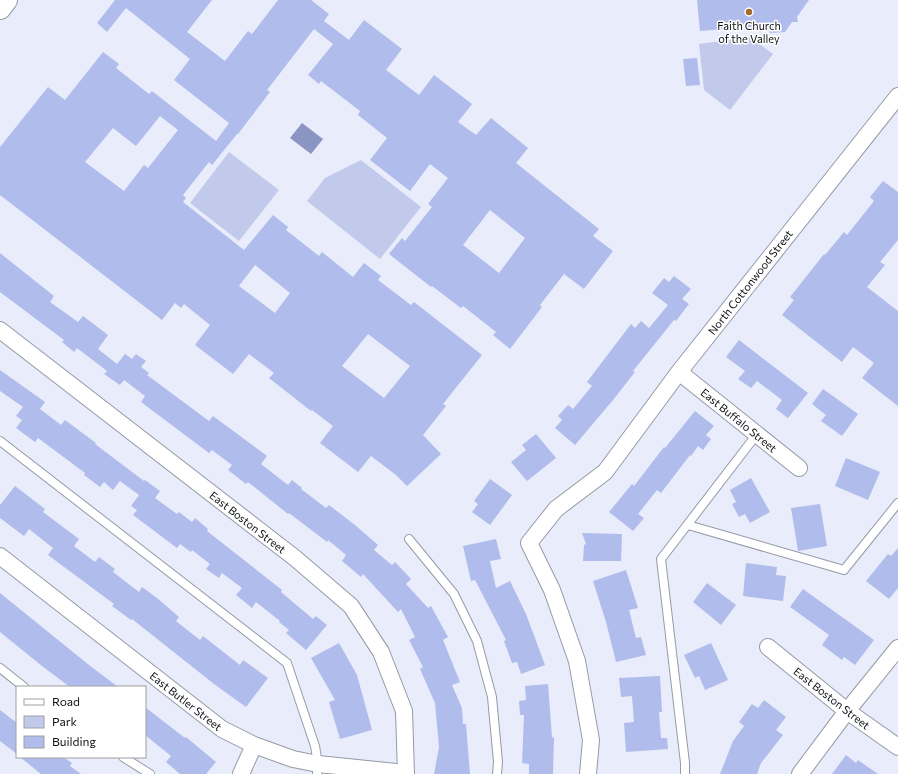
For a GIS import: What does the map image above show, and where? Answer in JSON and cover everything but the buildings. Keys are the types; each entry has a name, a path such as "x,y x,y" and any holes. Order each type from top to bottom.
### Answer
{"main road":[{"path":"0,8 6,0"}],"street":[{"name":"North Cottonwood Street","path":"588,774 591,740 577,661 552,590 529,543 556,509 605,472 679,372 898,96"},
{"name":"East Boston Street","path":"0,330 295,558 351,606 381,652 404,711 406,773"},
{"name":"East Buffalo Street","path":"679,372 799,468"},
{"name":"East Butler Street","path":"0,556 222,729 254,745 318,769 406,773"},
{"name":"East Boston Street","path":"768,647 847,711 898,747"},
{"path":"800,774 847,711 898,648"},
{"path":"242,774 254,745"}],"lane":[{"path":"685,774 685,763 661,559 757,434"},
{"path":"0,441 287,663 315,746 318,769"},
{"path":"688,525 844,570 898,502"},
{"path":"409,539 454,594 477,641 492,697 498,762 497,774"},
{"path":"0,668 23,686"},
{"path":"125,758 150,774"}],"green space":[{"path":"750,37 773,54 730,110 704,90 699,44"},
{"path":"229,152 279,190 239,241 190,203"},
{"path":"361,160 421,207 380,259 307,201 325,178"}],"shaded area":[{"path":"302,123 323,139 311,154 290,138"}],"place":[{"name":"Faith Church of the Valley","path":"749,12"}]}
